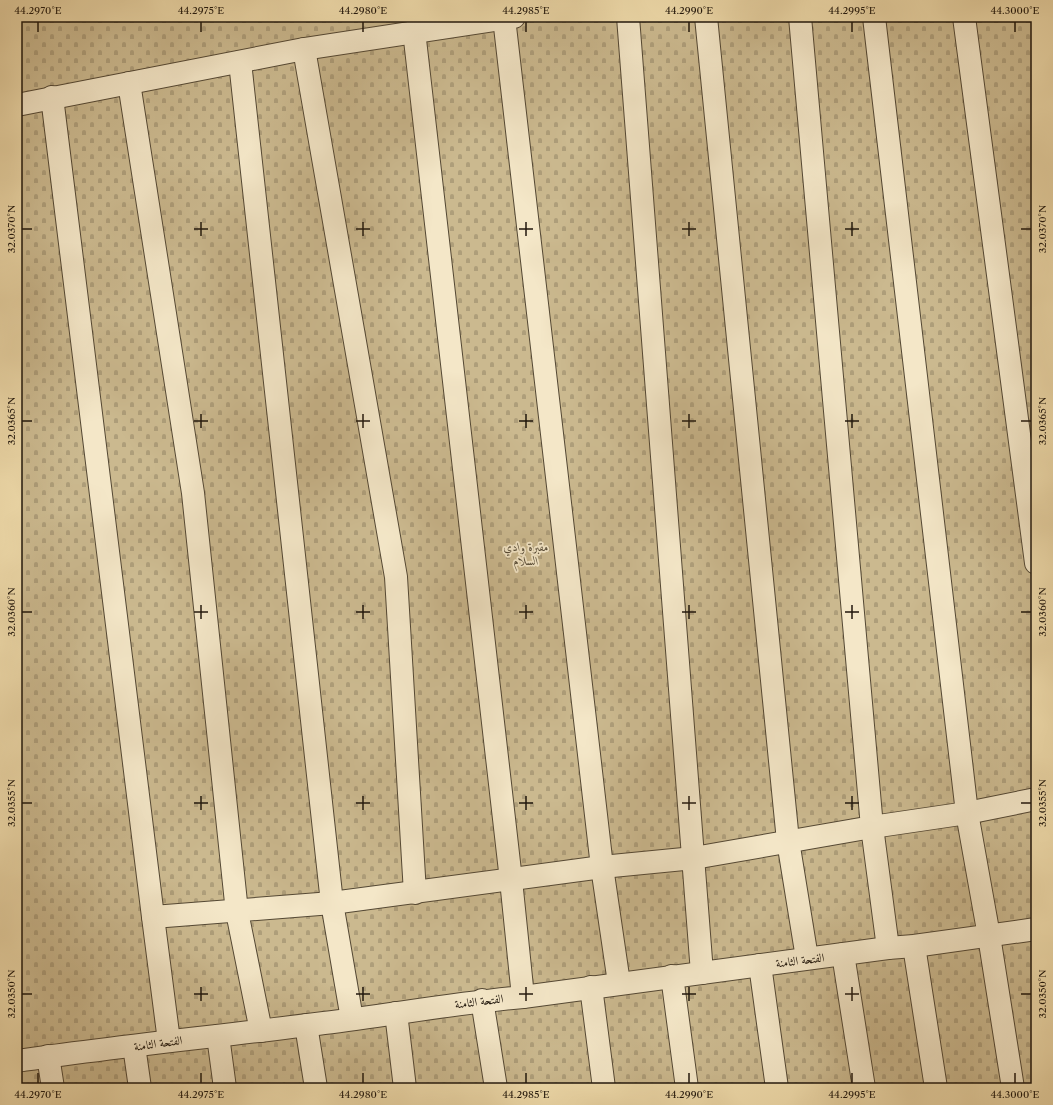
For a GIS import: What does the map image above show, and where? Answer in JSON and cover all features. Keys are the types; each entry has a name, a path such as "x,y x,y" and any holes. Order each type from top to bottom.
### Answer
{"lane":[{"path":"628,17 702,973"},
{"path":"706,17 788,841 807,958"},
{"path":"800,17 872,827 888,948"},
{"path":"874,17 967,813 989,936 1013,1088"},
{"path":"964,17 1036,563"},
{"path":"17,105 304,49 509,18 602,867 619,983"},
{"path":"414,32 511,880 523,997"},
{"path":"304,49 396,576 414,893"},
{"path":"240,62 332,903 352,1020"},
{"path":"129,83 193,493 237,912 260,1031"},
{"path":"52,97 169,1040"},
{"path":"153,917 237,912 332,903 602,867 694,858 872,827 967,813 1036,799"},
{"name":"الفتحة الثامنة","path":"17,1061 169,1040 218,1036 352,1020 482,1000 523,997 807,958 914,946 1036,929"},
{"path":"914,946 936,1088"},
{"path":"843,954 864,1088"},
{"path":"760,965 777,1088"},
{"path":"672,976 687,1088"},
{"path":"591,987 604,1088"},
{"path":"482,1000 496,1088"},
{"path":"396,1013 405,1088"},
{"path":"306,1025 316,1088"},
{"path":"218,1036 225,1088"},
{"path":"134,1046 140,1088"},
{"path":"48,1056 53,1088"}],"green space":[{"name":"مقبرة وادي السلام","path":"17,17 1036,17 1036,1088 17,1088"}]}
